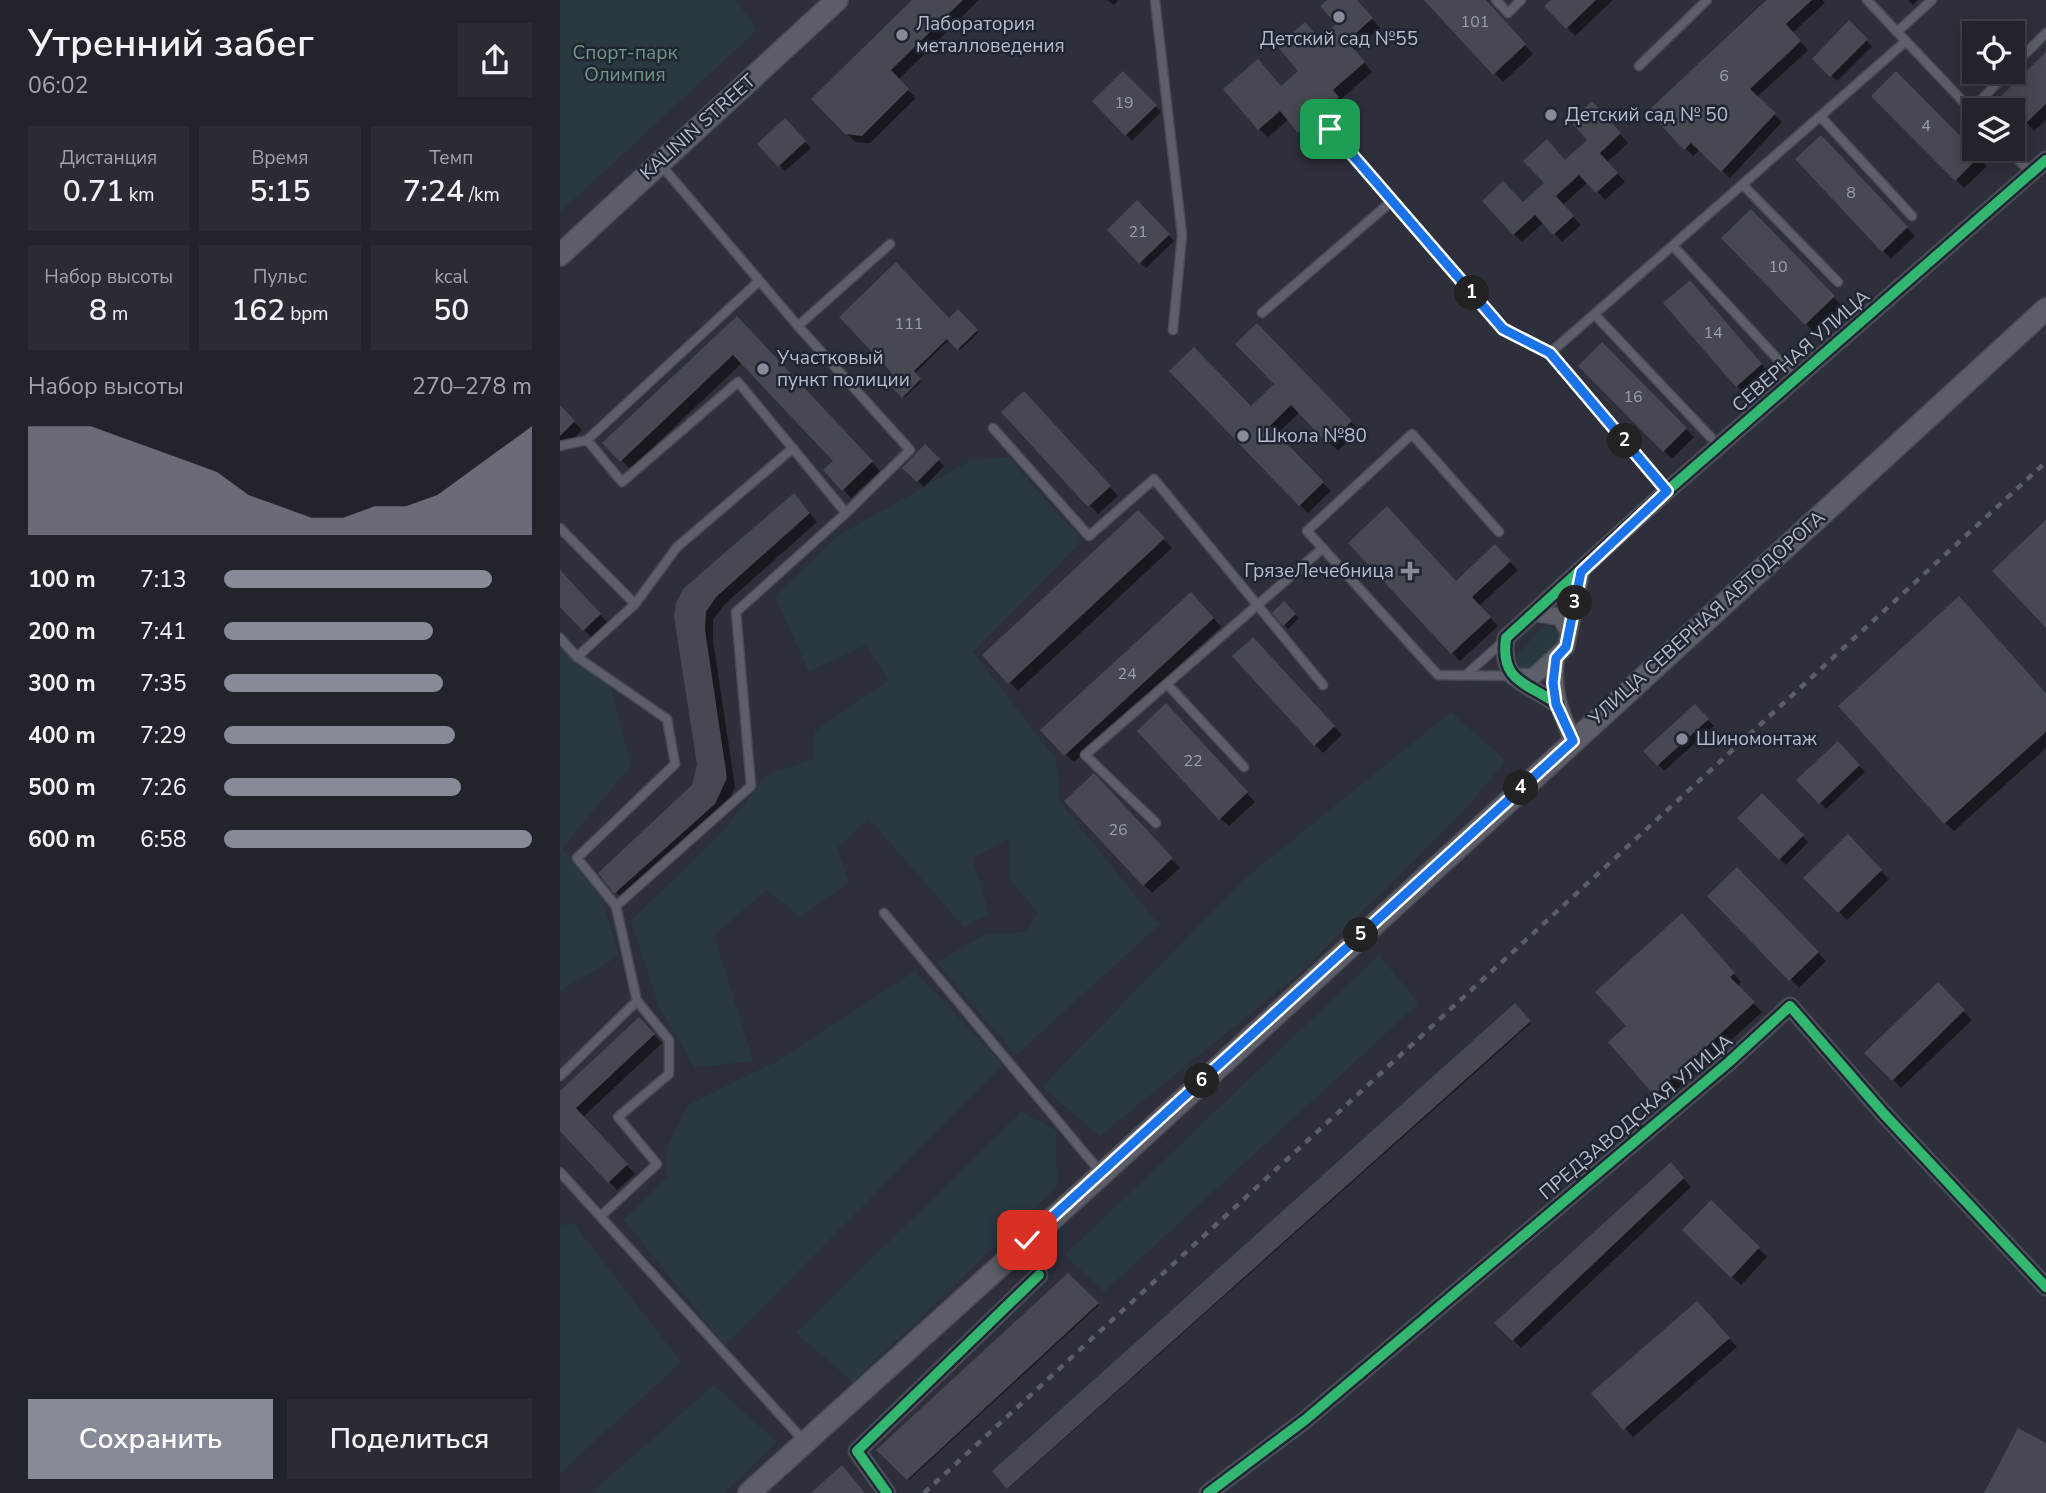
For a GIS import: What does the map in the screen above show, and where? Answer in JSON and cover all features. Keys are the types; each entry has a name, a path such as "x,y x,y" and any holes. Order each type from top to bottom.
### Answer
{"main road":[{"name":"KALININ STREET","path":"560,255 837,0"},
{"name":"УЛИЦА СЕВЕРНАЯ АВТОДОРОГА","path":"748,1493 1102,1174 2046,309"}],"street":[{"name":"СЕВЕРНАЯ УЛИЦА","path":"1536,612 1667,491 2046,160"},
{"path":"1512,676 1533,677 1566,647 1581,572"},
{"path":"1556,704 1512,676 1504,661 1506,638 1536,612 1560,617 1569,632"},
{"path":"1556,658 1553,683 1556,704 1573,741"},
{"name":"ПРЕДЗАВОДСКАЯ УЛИЦА","path":"1208,1493 1305,1420 1729,1062 1790,1006 1884,1114 2046,1287"},
{"path":"887,1493 857,1451 1040,1275"}],"lane":[{"path":"1155,0 1182,235 1173,330"},
{"path":"1496,0 1508,13 1521,0"},
{"path":"1639,66 1707,0"},
{"path":"1867,0 1962,100"},
{"path":"1897,32 1932,0"},
{"path":"2025,54 2046,33"},
{"path":"1550,353 1744,186 1906,41"},
{"path":"1984,98 1997,84"},
{"path":"1820,116 1912,216"},
{"path":"1330,129 1503,329 1550,353 1667,491"},
{"path":"2020,161 2032,174"},
{"path":"616,906 751,786 736,612 846,513 910,450 798,326 659,163"},
{"path":"1744,186 1838,282"},
{"path":"1262,313 1392,201"},
{"path":"798,326 890,244"},
{"path":"1674,247 1796,379"},
{"path":"560,446 587,440 759,281"},
{"path":"1595,315 1719,446"},
{"path":"587,440 622,482 738,382 846,513"},
{"path":"993,428 1089,536 1153,480 1323,685"},
{"path":"1499,532 1412,434 1307,531 1438,675 1468,673 1512,676"},
{"path":"577,656 635,604 677,547 793,448"},
{"path":"560,527 635,604"},
{"path":"1156,823 1085,755 1323,548"},
{"path":"560,638 577,656 667,719 675,764 576,858 616,906 637,1001 669,1040 669,1074 618,1116 657,1164 602,1215"},
{"path":"1468,673 1506,638"},
{"path":"1167,684 1244,767"},
{"path":"884,913 1102,1174"},
{"path":"560,1076 637,1001"},
{"path":"560,1172 602,1215 804,1441"}],"green space":[{"name":"Спорт-парк Олимпия","path":"560,0 736,0 757,30 560,212"},
{"path":"1008,457 1082,541 973,652 1056,759 1060,802 1159,925 1016,1055 937,963 985,934 1025,932 1038,913 1010,880 1010,838 972,858 989,914 964,927 869,819 837,848 849,882 800,917 767,890 714,935 753,1061 695,1068 659,1007 631,921 726,828 767,774 812,760 815,731 888,680 866,645 809,672 775,596 836,537 971,460"},
{"path":"1545,624 1560,632 1561,643 1533,670 1523,671 1516,665 1515,657"},
{"path":"560,631 610,685 631,765 562,848 602,899 619,956 560,991"},
{"path":"1451,712 1506,761 1467,807 1300,973 1100,1136 1042,1087 1243,880"},
{"path":"1379,955 1419,1003 1104,1292 1065,1255"},
{"path":"915,971 1003,1065 725,1345 624,1220 667,1177 667,1148 688,1105 776,1062"},
{"path":"1021,1112 1056,1130 1057,1187 853,1382 796,1333"},
{"path":"573,1223 681,1362 560,1473 560,1225"},
{"path":"714,1385 777,1442 724,1493 591,1493"}],"building":[{"name":"Лаборатория металловедения","path":"912,0 963,0 891,70 909,89 862,136 845,134 811,99"},
{"path":"1327,0 1357,0 1373,18 1347,41 1365,62 1333,90 1339,97 1298,133 1280,111 1258,130 1223,89 1258,59 1281,86 1298,71 1277,46 1305,22 1319,38 1336,24 1320,6"},
{"path":"1424,0 1486,0 1526,44 1493,75"},
{"path":"1551,0 1596,0 1566,29 1544,6"},
{"path":"1766,0 1812,0 1786,24 1801,41 1750,89 1776,113 1721,172 1691,143 1684,150 1648,111"},
{"path":"1849,20 1868,39 1830,77 1812,59"},
{"path":"2046,52 2046,104 2025,124 2025,98 1999,98 2013,84 2025,84 2025,73"},
{"path":"1123,71 1157,105 1125,136 1092,101"},
{"path":"1896,71 1962,138 1962,161 1975,161 1955,181 1871,96"},
{"path":"1592,101 1621,133 1600,153 1618,173 1596,193 1579,175 1556,196 1574,216 1553,235 1535,215 1513,235 1482,201 1503,181 1523,202 1544,183 1523,161 1547,139 1565,160 1587,140 1570,121"},
{"path":"785,118 806,141 778,167 757,144"},
{"path":"1821,135 1908,227 1882,252 1795,159"},
{"path":"1137,200 1170,234 1139,264 1107,230"},
{"path":"1751,209 1835,296 1805,325 1721,238"},
{"path":"896,262 949,318 958,309 978,330 957,350 947,339 914,371 921,379 902,398 884,379 891,372 839,317"},
{"path":"1690,280 1762,364 1736,387 1663,303"},
{"path":"737,316 873,461 842,491 823,470 833,461 733,355 620,462 602,443"},
{"path":"1257,323 1352,421 1328,444 1291,405 1270,426 1324,482 1299,506 1169,371 1194,347 1251,406 1274,384 1235,344"},
{"path":"1602,342 1687,428 1663,452 1578,366"},
{"path":"1024,391 1111,486 1088,507 1001,412"},
{"path":"560,405 575,421 560,436"},
{"path":"925,444 940,459 917,482 902,468"},
{"path":"794,493 810,513 716,597 706,612 705,630 727,778 715,804 614,894 598,873 692,785 697,765 674,616 676,603 684,588"},
{"name":"ГрязеЛечебница","path":"1387,506 1456,581 1495,544 1511,561 1472,597 1491,617 1451,654 1348,543"},
{"path":"1138,510 1165,538 1008,684 982,655"},
{"path":"2046,520 2046,628 1992,571"},
{"path":"560,570 601,614 583,631 560,607"},
{"path":"1191,592 1214,618 1064,756 1040,730"},
{"path":"1959,596 2046,693 2046,732 1944,824 1838,706"},
{"path":"1284,601 1296,614 1283,626 1272,613"},
{"path":"1253,637 1335,726 1314,746 1232,656"},
{"path":"1166,703 1248,792 1219,820 1137,731"},
{"path":"1695,704 1709,719 1657,766 1643,751"},
{"path":"1838,741 1860,765 1819,804 1796,780"},
{"path":"1094,773 1173,858 1143,886 1064,801"},
{"path":"1762,793 1804,835 1779,860 1737,818"},
{"path":"1848,834 1882,870 1838,913 1803,878"},
{"path":"1737,867 1819,952 1789,981 1707,896"},
{"path":"1682,913 1735,973 1730,977 1755,1002 1654,1095 1608,1042 1626,1026 1595,992"},
{"path":"1938,982 1965,1010 1892,1081 1864,1053"},
{"path":"1515,1003 1531,1021 1007,1489 992,1471"},
{"path":"639,1017 655,1034 576,1108 628,1164 608,1183 560,1131 560,1091"},
{"path":"1671,1162 1684,1178 1512,1341 1494,1323"},
{"path":"1711,1200 1760,1247 1731,1278 1682,1230"},
{"path":"1068,1273 1099,1303 907,1480 876,1450"},
{"path":"1697,1301 1730,1338 1623,1430 1591,1393"},
{"path":"2018,1428 2046,1443 2046,1493 1984,1493"},
{"path":"842,1465 865,1493 811,1493"}],"railway":[{"path":"924,1493 2046,462"}],"cycle path":[{"path":"1557,704 1526,685 1511,672 1505,653 1506,638 1667,491 2046,160"},
{"path":"1208,1493 1305,1420 1729,1062 1790,1006 1884,1114 2046,1287"},
{"path":"887,1493 857,1451 1039,1275"}],"place":[{"name":"Детский сад №55","path":"1339,17"},
{"name":"Лаборатория металловедения","path":"902,35"},
{"name":"Детский сад № 50","path":"1551,115"},
{"name":"Участковый пункт полиции","path":"763,369"},
{"name":"Школа №80","path":"1243,436"},
{"name":"ГрязеЛечебница","path":"1410,571"},
{"name":"Шиномонтаж","path":"1682,739"}],"route":[{"path":"1027,1240 1573,741 1556,704 1553,683 1556,658 1566,647 1581,572 1667,491 1550,353 1503,329 1330,129"}]}
